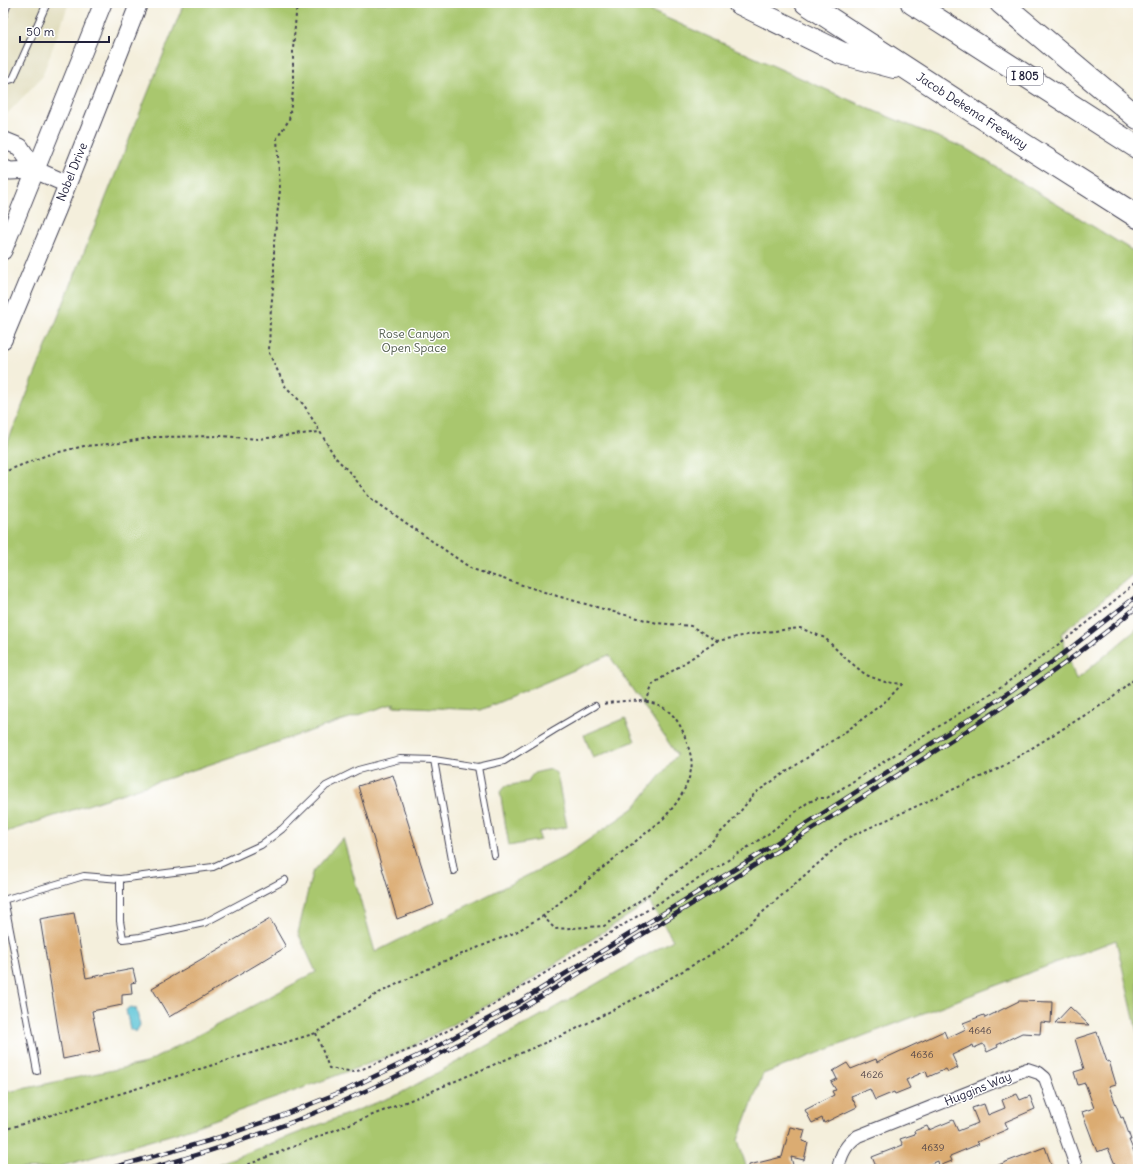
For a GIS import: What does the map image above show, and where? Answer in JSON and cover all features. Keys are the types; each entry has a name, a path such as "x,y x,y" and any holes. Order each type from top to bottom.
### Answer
{"highway":[{"path":"739,3 841,53 913,72"},
{"name":"Jacob Dekema Freeway","path":"806,3 1138,217"},
{"name":"I 805","path":"912,3 1138,148"},
{"path":"1001,3 1138,118"}],"main road":[{"path":"3,251 35,170 78,69 103,3"},
{"name":"Nobel Drive","path":"3,340 68,184 139,3"},
{"path":"3,140 20,147 35,170"},
{"path":"3,168 10,171 35,170 68,184"}],"street":[{"name":"Huggins Way","path":"838,1169 840,1158 850,1142 858,1136 1027,1069 1039,1072 1045,1078 1077,1169"}],"lane":[{"path":"3,16 8,3"},
{"path":"3,82 13,79 48,3"},
{"path":"38,1071 4,899 84,876 120,880 213,867 261,845 282,829 326,786 358,770 400,759 434,760 478,767 504,761 595,706"},
{"path":"434,760 454,871"},
{"path":"478,767 494,855"},
{"path":"120,880 120,921 123,939 140,937 204,923 285,880"}],"path":[{"path":"297,3 293,49 293,91 289,120 277,138 280,190 274,242 274,279 270,319 269,353 286,386 304,405 335,457 370,497 472,569 557,596 614,612 657,623 691,626 717,641"},
{"path":"3,474 47,455 84,446 120,443 155,437 223,436 258,438 320,432"},
{"path":"316,1033 329,1068 355,1072 416,1047 470,1019 716,868 768,834 807,803 818,798 827,798 1005,684 1087,623 1138,581"},
{"path":"543,916 555,928 604,926 649,894 706,847 735,818 755,793 848,730 887,700 902,684 885,682 866,675 844,657 825,638 800,628 757,633 717,641 653,684 646,702"},
{"path":"237,1169 423,1095 570,1032 638,997 722,948 847,838 998,769 1111,699 1138,676"},
{"path":"3,1130 316,1033 375,995 442,962 514,933 543,916 662,820 675,806 687,786 692,768 691,756 683,731 677,720 664,707 646,702 622,700 595,706"}],"shaded area":[{"path":"3,3 69,3 42,77 3,118"}],"green space":[{"name":"Rose Canyon Open Space","path":"184,3 633,3 872,110 965,148 1138,254 1138,570 1061,634 1076,680 1138,628 1138,1036 1116,940 763,1074 738,1140 747,1169 205,1169 399,1094 673,940 649,902 512,992 405,1050 177,1133 55,1168 3,1169 3,1093 146,1063 316,972 298,933 312,873 343,838 375,952 564,857 634,808 677,755 609,655 481,710 392,706 395,703 3,833 3,454"},
{"path":"625,718 635,741 593,758 584,735"},
{"path":"551,769 557,774 567,827 539,832 540,840 509,846 500,792 505,786 529,782 529,779 534,773"}],"water":[{"path":"130,1007 136,1008 140,1025 136,1032 130,1029 126,1010"}],"building":[{"path":"393,775 434,905 397,919 358,786"},
{"path":"74,913 86,978 133,969 136,982 131,983 132,994 122,995 122,1005 92,1011 100,1051 63,1059 40,919"},
{"path":"270,919 286,947 169,1017 152,988"},
{"path":"1019,1001 1052,1002 1051,1023 1041,1022 1040,1034 1022,1033 997,1045 998,1047 987,1052 983,1044 974,1048 973,1045 952,1055 958,1068 948,1072 946,1069 928,1077 926,1071 906,1080 910,1088 895,1094 894,1092 875,1100 870,1089 851,1096 857,1107 824,1123 822,1118 812,1123 805,1110 834,1095 832,1091 836,1090 831,1082 837,1079 833,1071 847,1063 851,1069 876,1059 877,1062 944,1031 947,1038 966,1029 963,1023 984,1015 985,1018"},
{"path":"1070,1007 1089,1025 1055,1023"},
{"path":"1097,1032 1107,1062 1109,1061 1116,1084 1109,1086 1121,1118 1123,1117 1131,1140 1129,1140 1138,1161 1138,1169 1126,1169 1125,1165 1117,1169 1108,1148 1097,1152 1082,1112 1094,1108 1085,1083 1078,1085 1074,1072 1084,1069 1075,1039"},
{"path":"1017,1094 1020,1100 1030,1096 1035,1109 1005,1122 1008,1129 977,1142 979,1144 950,1156 952,1161 939,1166 938,1161 919,1169 877,1169 872,1157 903,1145 900,1139 915,1134 914,1131 927,1126 929,1130 953,1120 958,1131 978,1123 972,1108 984,1104 988,1115 1005,1108 1002,1100"},
{"path":"790,1127 805,1130 802,1141 808,1143 804,1160 791,1157 794,1169 749,1169 749,1165 782,1157"},
{"path":"1045,1147 1052,1167 1045,1169 988,1169"}],"railway":[{"path":"108,1169 208,1141 276,1118 348,1089 436,1047 521,1001 753,858 979,713 1059,657 1138,595"},
{"path":"148,1169 233,1143 317,1112 355,1096 430,1059 503,1019 733,879 976,725 1059,668 1138,606"}]}
